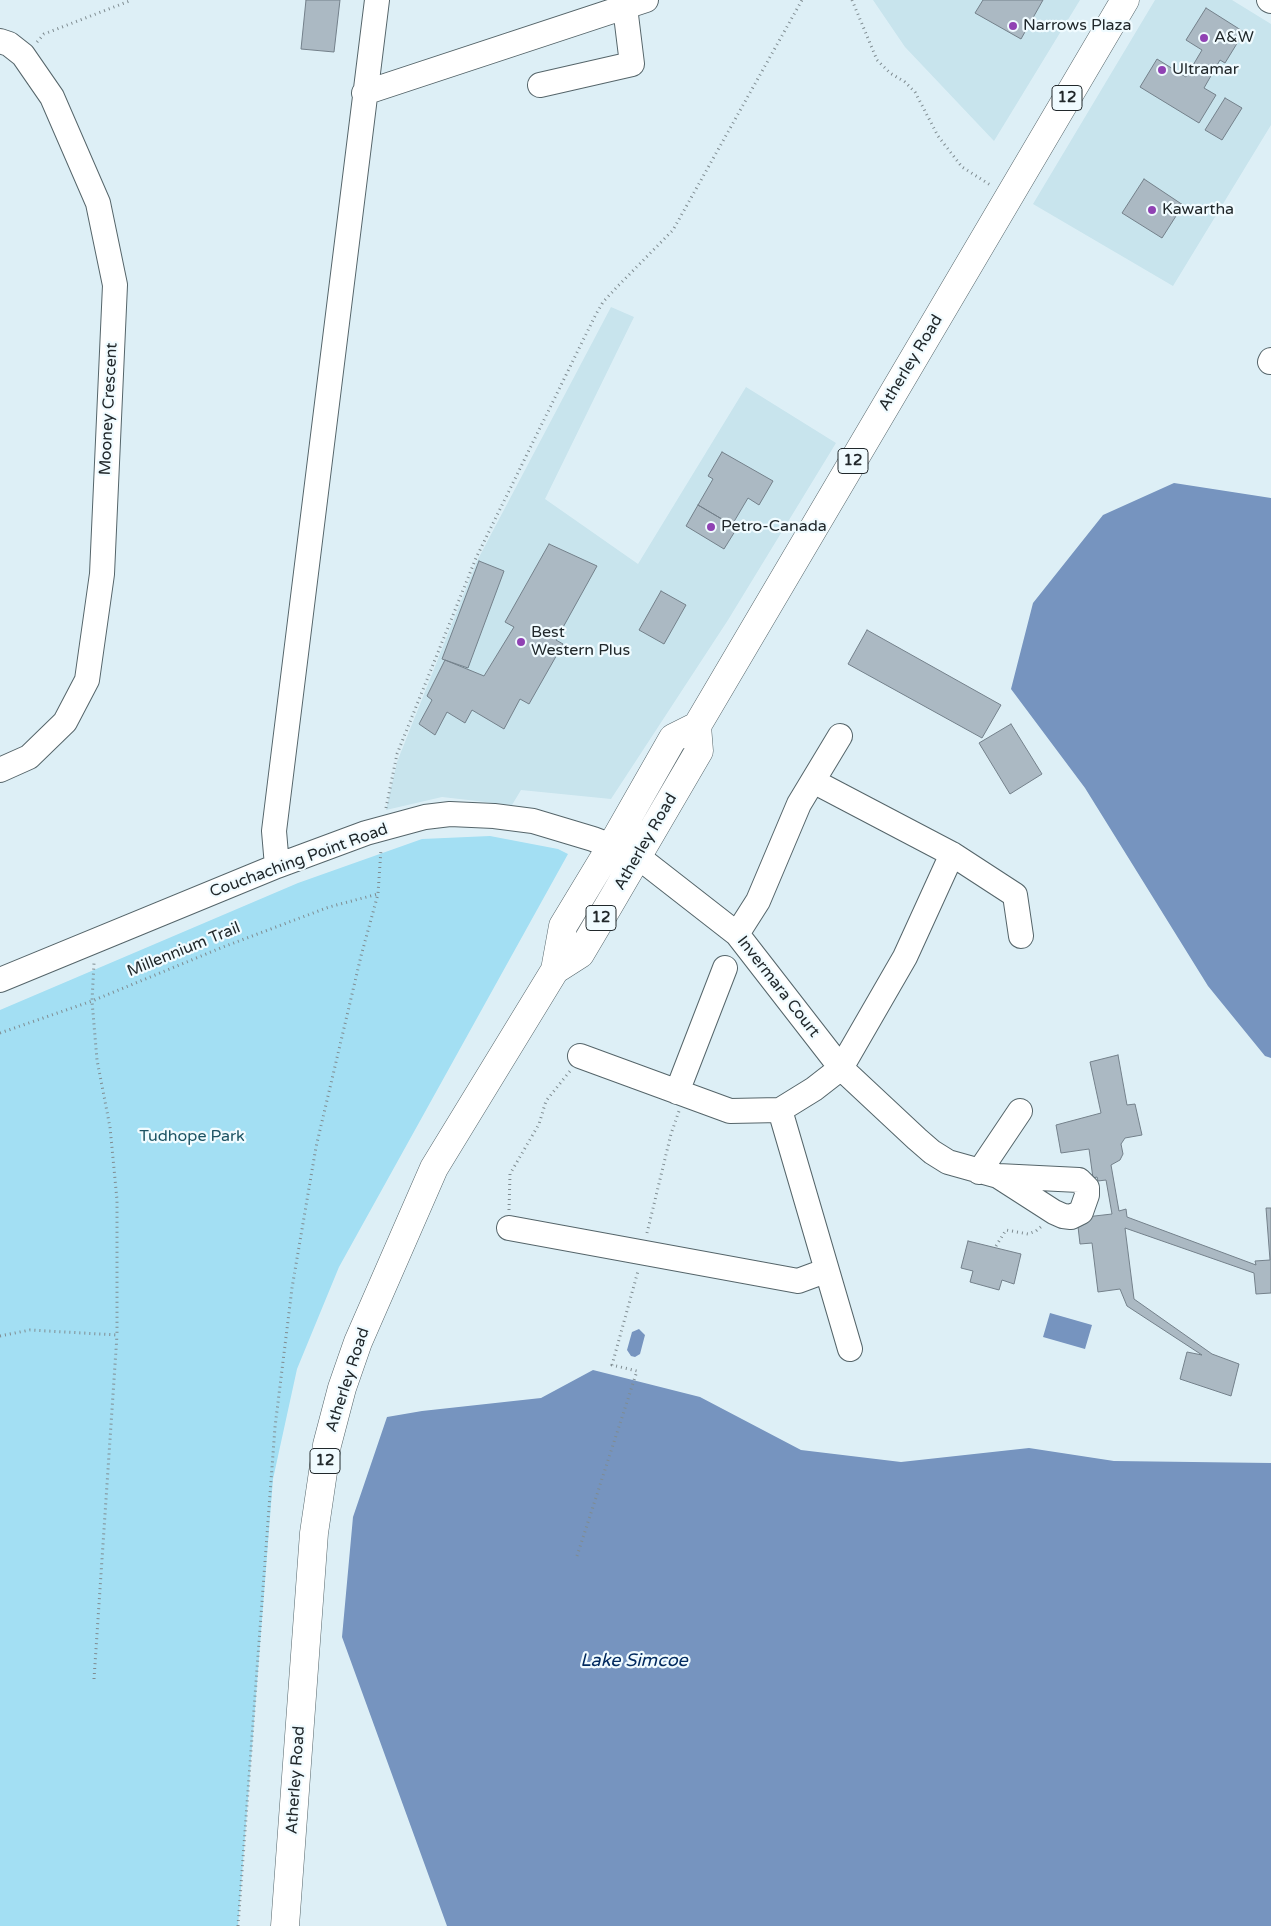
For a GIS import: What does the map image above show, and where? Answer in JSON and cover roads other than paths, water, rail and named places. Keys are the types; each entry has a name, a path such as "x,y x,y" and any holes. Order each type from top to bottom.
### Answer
{"highway":[{"name":"Atherley Road","path":"285,1926 314,1533 327,1445 342,1388 358,1342 434,1168 555,970 563,926 673,738 697,726 1125,0"},
{"name":"Atherley Road","path":"555,970 580,954 699,750 697,726"}],"street":[{"path":"277,866 275,823 377,0"},
{"path":"364,93 636,4 632,64 540,85"},
{"name":"Mooney Crescent","path":"0,41 9,44 23,55 52,97 98,203 115,285 102,574 87,680 65,722 29,757 0,770"},
{"path":"738,934 758,901 799,804 840,736"},
{"path":"813,781 952,854 1015,894 1020,936"},
{"name":"Couchaching Point Road","path":"0,980 277,866 382,828 425,817 450,814 494,816 533,821 612,845 637,856"},
{"path":"580,1056 730,1111 780,1110 814,1089 841,1068 905,957 952,854"},
{"name":"Invermara Court","path":"637,856 738,934 841,1068 917,1140 948,1162 988,1174"},
{"path":"677,1092 725,968"},
{"path":"780,1110 825,1271 850,1349"},
{"path":"988,1174 1020,1111"},
{"path":"988,1174 1078,1180 1087,1188 1087,1195 1081,1212 1071,1217 1054,1212 988,1174"},
{"path":"509,1228 798,1282 825,1271"}],"water":[{"path":"1174,483 1271,498 1271,1058 1265,1056 1208,986 1085,788 1011,689 1033,603 1103,515"},
{"path":"1050,1313 1092,1325 1085,1349 1043,1337"},
{"path":"639,1329 645,1335 640,1354 635,1357 631,1356 627,1350 632,1332"},
{"name":"Lake Simcoe","path":"593,1370 700,1397 801,1450 901,1462 1029,1448 1114,1461 1271,1463 1271,1926 447,1926 342,1637 353,1517 387,1417 422,1411 541,1398"}],"place":[{"name":"Narrows Plaza","path":"1013,26"},
{"name":"A&W","path":"1204,38"},
{"name":"Ultramar","path":"1162,70"},
{"name":"Kawartha","path":"1152,210"},
{"name":"Petro-Canada","path":"711,527"},
{"name":"Best Western Plus","path":"521,642"}],"park label":[{"name":"Tudhope Park","path":"192,1137"}]}
